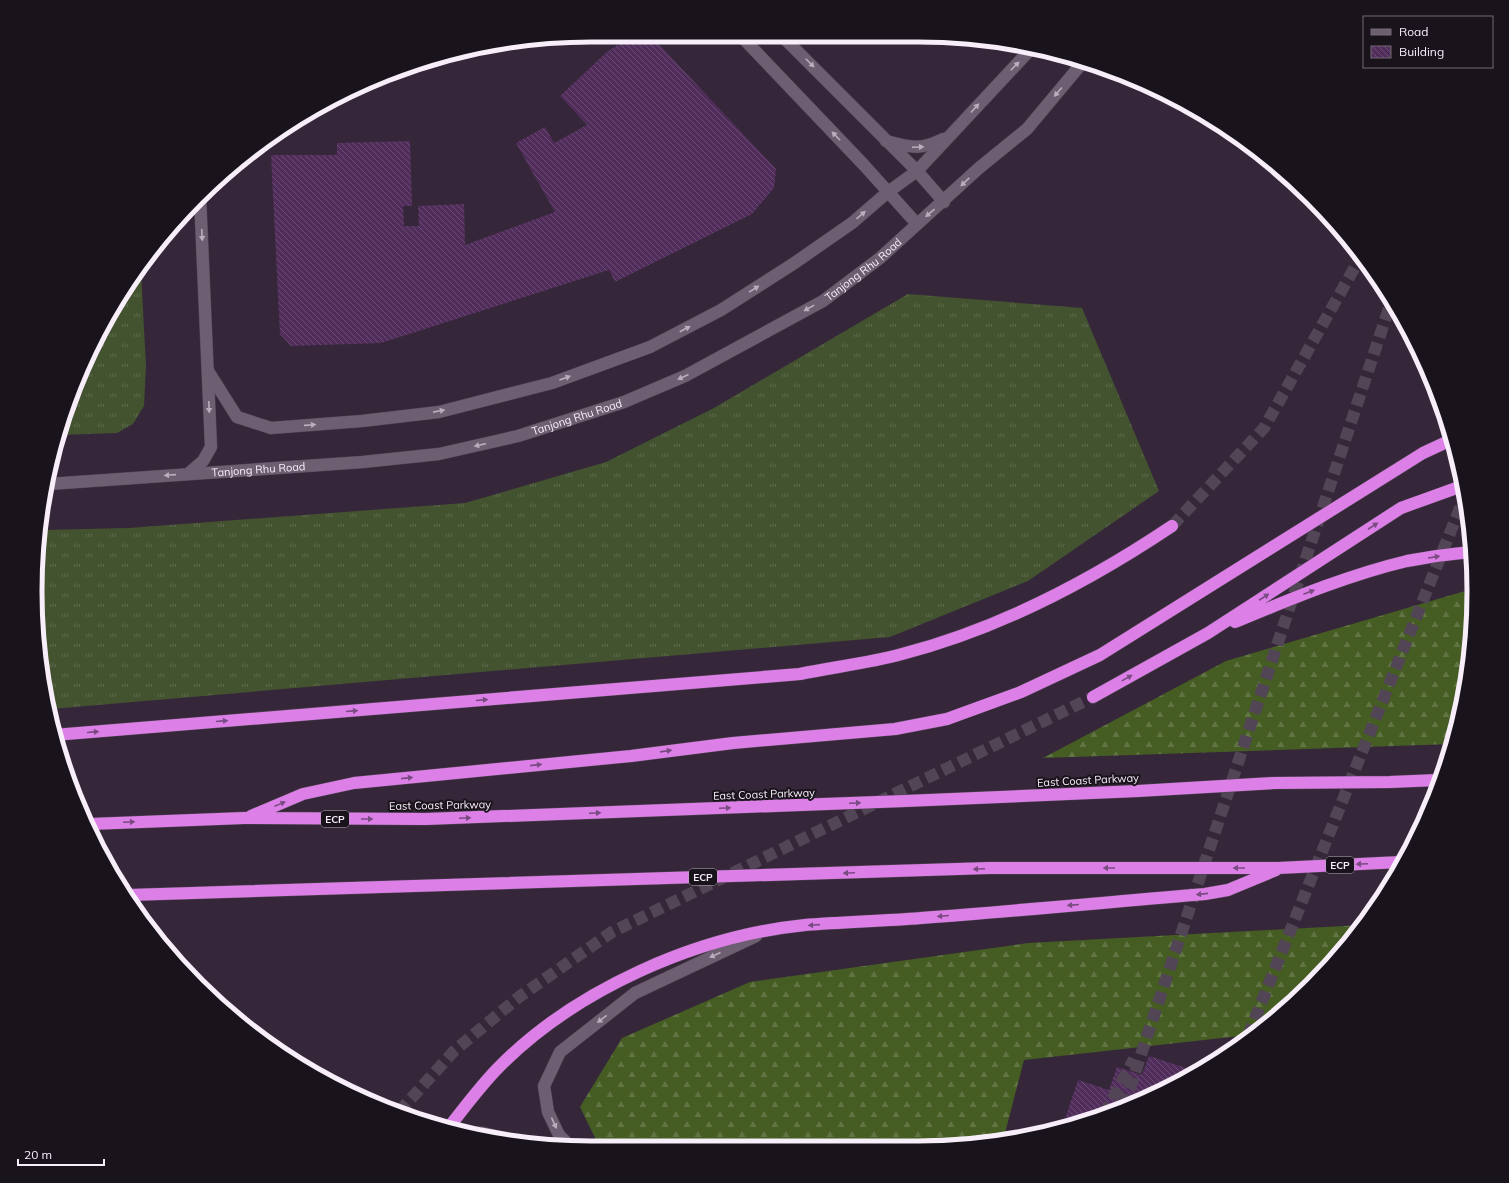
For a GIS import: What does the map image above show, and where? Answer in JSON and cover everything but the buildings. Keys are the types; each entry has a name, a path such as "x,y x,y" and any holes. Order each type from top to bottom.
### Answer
{"highway":[{"path":"244,818 304,794 354,783 631,756 733,743 895,729 947,719 1021,692 1100,656 1423,454 1446,442"},
{"path":"1093,697 1208,633 1401,508 1457,488"},
{"path":"61,734 633,688 808,672 902,654 965,634 1019,612 1071,588 1132,553 1172,526"},
{"path":"1208,633 1311,590 1407,561 1466,553"},
{"name":"East Coast Parkway","path":"94,824 244,818 426,819 959,799 1274,783 1433,780"},
{"name":"ECP","path":"134,895 990,868 1278,868 1395,862"},
{"path":"452,1123 499,1067 543,1028 595,994 638,972 681,954 763,933 804,925 921,918 1205,894 1228,890 1244,885 1278,868"}],"street":[{"path":"746,42 917,224"},
{"path":"788,42 917,171 944,202"},
{"path":"208,371 238,417 271,428 362,421 439,412 552,383 650,347 721,310 793,264 852,223 888,192 917,171 1027,53"},
{"name":"Tanjong Rhu Road","path":"53,484 363,462 439,454 518,436 624,402 685,376 822,301 880,258 917,224 944,202 979,168 1027,129 1079,67"},
{"path":"885,140 912,147 928,146 950,136"},
{"name":"Tanjong Rhu Road","path":"188,474 203,461 211,447 200,206"},
{"path":"564,1140 559,1135 548,1112 544,1086 560,1052 636,993 763,933"}],"green space":[{"path":"141,277 146,366 144,406 133,424 117,433 65,435 84,381 99,348 116,317"},
{"path":"908,294 1082,308 1159,491 1028,581 890,637 55,709 47,663 43,627 43,556 46,530 129,528 465,503 606,462 714,408"},
{"path":"1467,590 1466,627 1462,663 1456,699 1445,744 1043,758 1226,661"},
{"path":"1353,925 1331,954 1306,980 1280,1005 1239,1036 1024,1060 1005,1133 953,1140 918,1141 597,1141 580,1107 622,1038 750,982 1028,943"}],"tunnel":[{"path":"1172,526 1264,428 1357,263"},
{"path":"1126,1100 1388,310"},
{"path":"1251,1027 1460,508"},
{"path":"403,1107 454,1051 519,997 612,932 1093,697"},
{"path":"1109,1106 1134,1059"}]}
